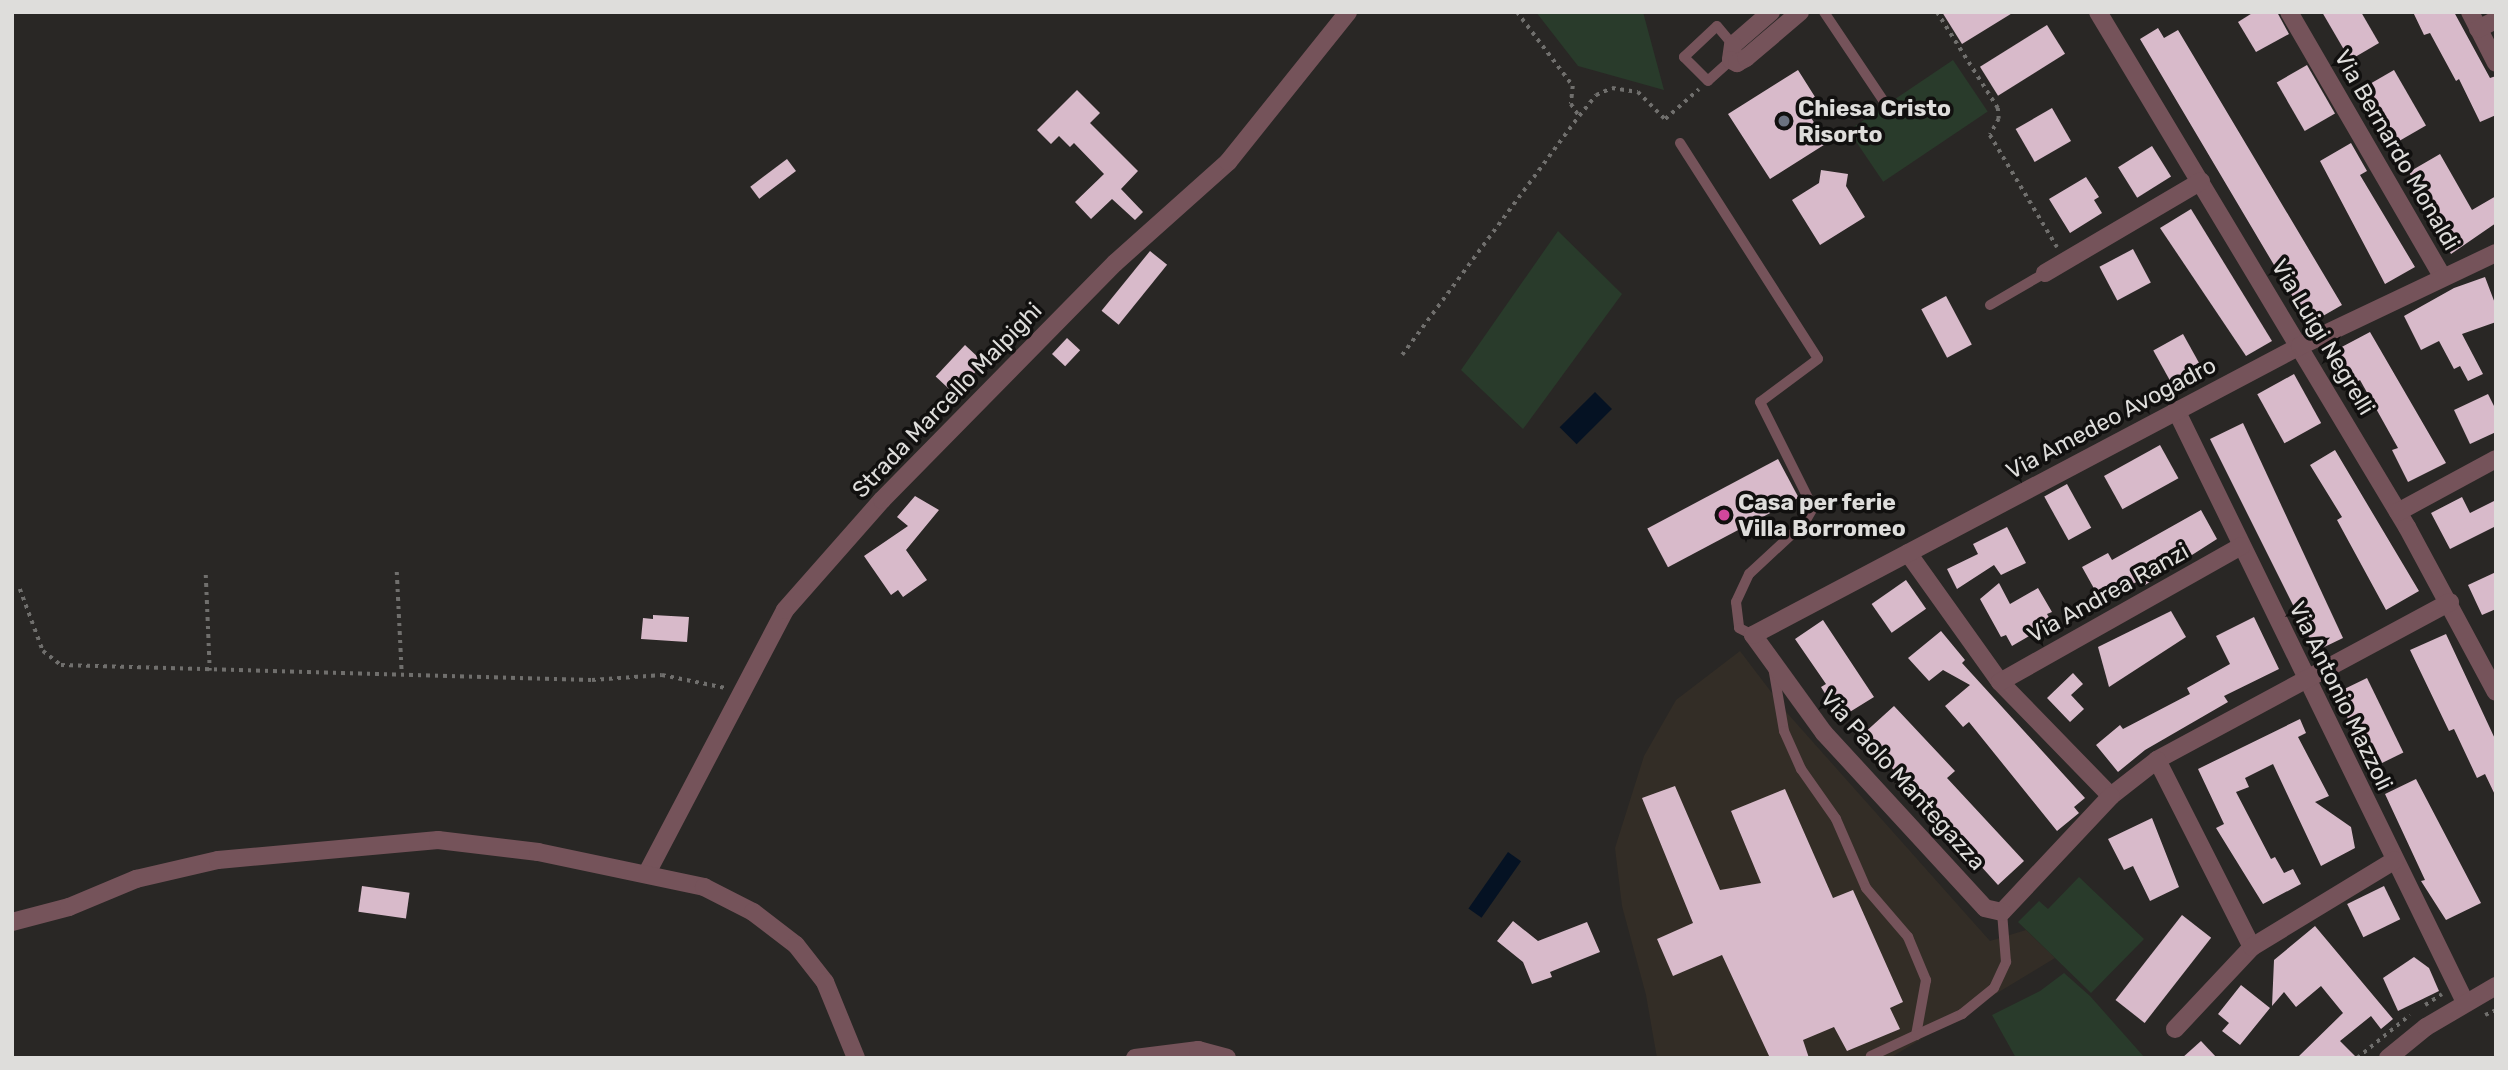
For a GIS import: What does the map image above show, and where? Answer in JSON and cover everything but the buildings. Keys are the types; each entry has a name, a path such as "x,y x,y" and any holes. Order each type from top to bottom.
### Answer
{"street":[{"name":"Strada Marcello Malpighi","path":"648,873 785,610 882,500 1115,263 1228,162 1349,12"},
{"path":"1737,54 1771,12"},
{"path":"1737,54 1800,12"},
{"name":"Via Luigi Negrelli","path":"2098,12 2398,512 2450,602 2496,692"},
{"name":"Via Bernardo Monaldi","path":"2289,12 2442,276"},
{"path":"2470,12 2496,63"},
{"path":"2478,29 2496,20"},
{"path":"2045,273 2201,181"},
{"name":"Via Amedeo Avogadro","path":"1753,635 2300,346 2442,276 2496,253"},
{"name":"Via Antonio Mazzoli","path":"2176,410 2305,680 2465,1002"},
{"path":"2398,512 2496,458"},
{"name":"Via Andrea Ranzi","path":"2000,682 2241,546"},
{"path":"1908,553 2000,682 2111,796"},
{"path":"2002,912 2111,796 2157,760 2450,602"},
{"name":"Via Paolo Mantegazza","path":"1753,635 1841,752 1985,908 2002,912"},
{"path":"2157,760 2252,947"},
{"path":"12,922 69,907 136,879 218,860 438,840 538,852 648,873 704,887 753,912 796,945 825,982 856,1058"},
{"path":"2175,1029 2252,947 2395,860"},
{"path":"2388,1058 2465,1002 2496,986"},
{"path":"1135,1058 1198,1050 1227,1058"}],"lane":[{"path":"1824,12 1883,100"},
{"path":"1717,26 1737,54 1708,81 1684,57 1717,26"},
{"path":"1680,143 1818,359 1760,402 1813,508 1805,522 1749,574 1736,602 1739,628 1753,635"},
{"path":"1990,305 2045,273"},
{"path":"1772,662 1784,731 1801,769 1836,819 1866,888 1908,937 1926,980 1916,1035"},
{"path":"1871,1056 1962,1014 1994,988 2006,962 2002,912"}],"path":[{"path":"1517,12 1573,86 1571,104 1579,116"},
{"path":"1937,12 1998,108 1999,119 1990,135 2066,261"},
{"path":"1402,355 1596,95 1612,88 1638,92 1665,119 1708,81"},
{"path":"397,572 402,673"},
{"path":"205,575 210,671"},
{"path":"20,589 43,651 61,666 593,680 662,674 741,691"}],"shaded area":[{"path":"1740,651 1788,714 1990,941 2026,930 2055,958 1890,1058 1657,1058 1646,995 1622,906 1615,848 1644,756 1676,700"}],"green space":[{"path":"1536,12 1643,12 1664,90 1578,66"},
{"path":"1953,60 1988,111 1883,182 1849,130"},
{"path":"1558,231 1622,294 1523,429 1461,370"},
{"path":"2079,877 2144,939 2091,993 2018,922 2039,901 2048,909"},
{"path":"2064,973 2090,996 2145,1058 2016,1058 1992,1015 2040,991"}],"water":[{"path":"1595,392 1612,409 1577,444 1560,427"},
{"path":"1508,852 1521,861 1482,918 1468,909"}],"place":[{"name":"Chiesa Cristo Risorto","path":"1784,121"},
{"name":"Casa per ferie Villa Borromeo","path":"1724,515"}]}
